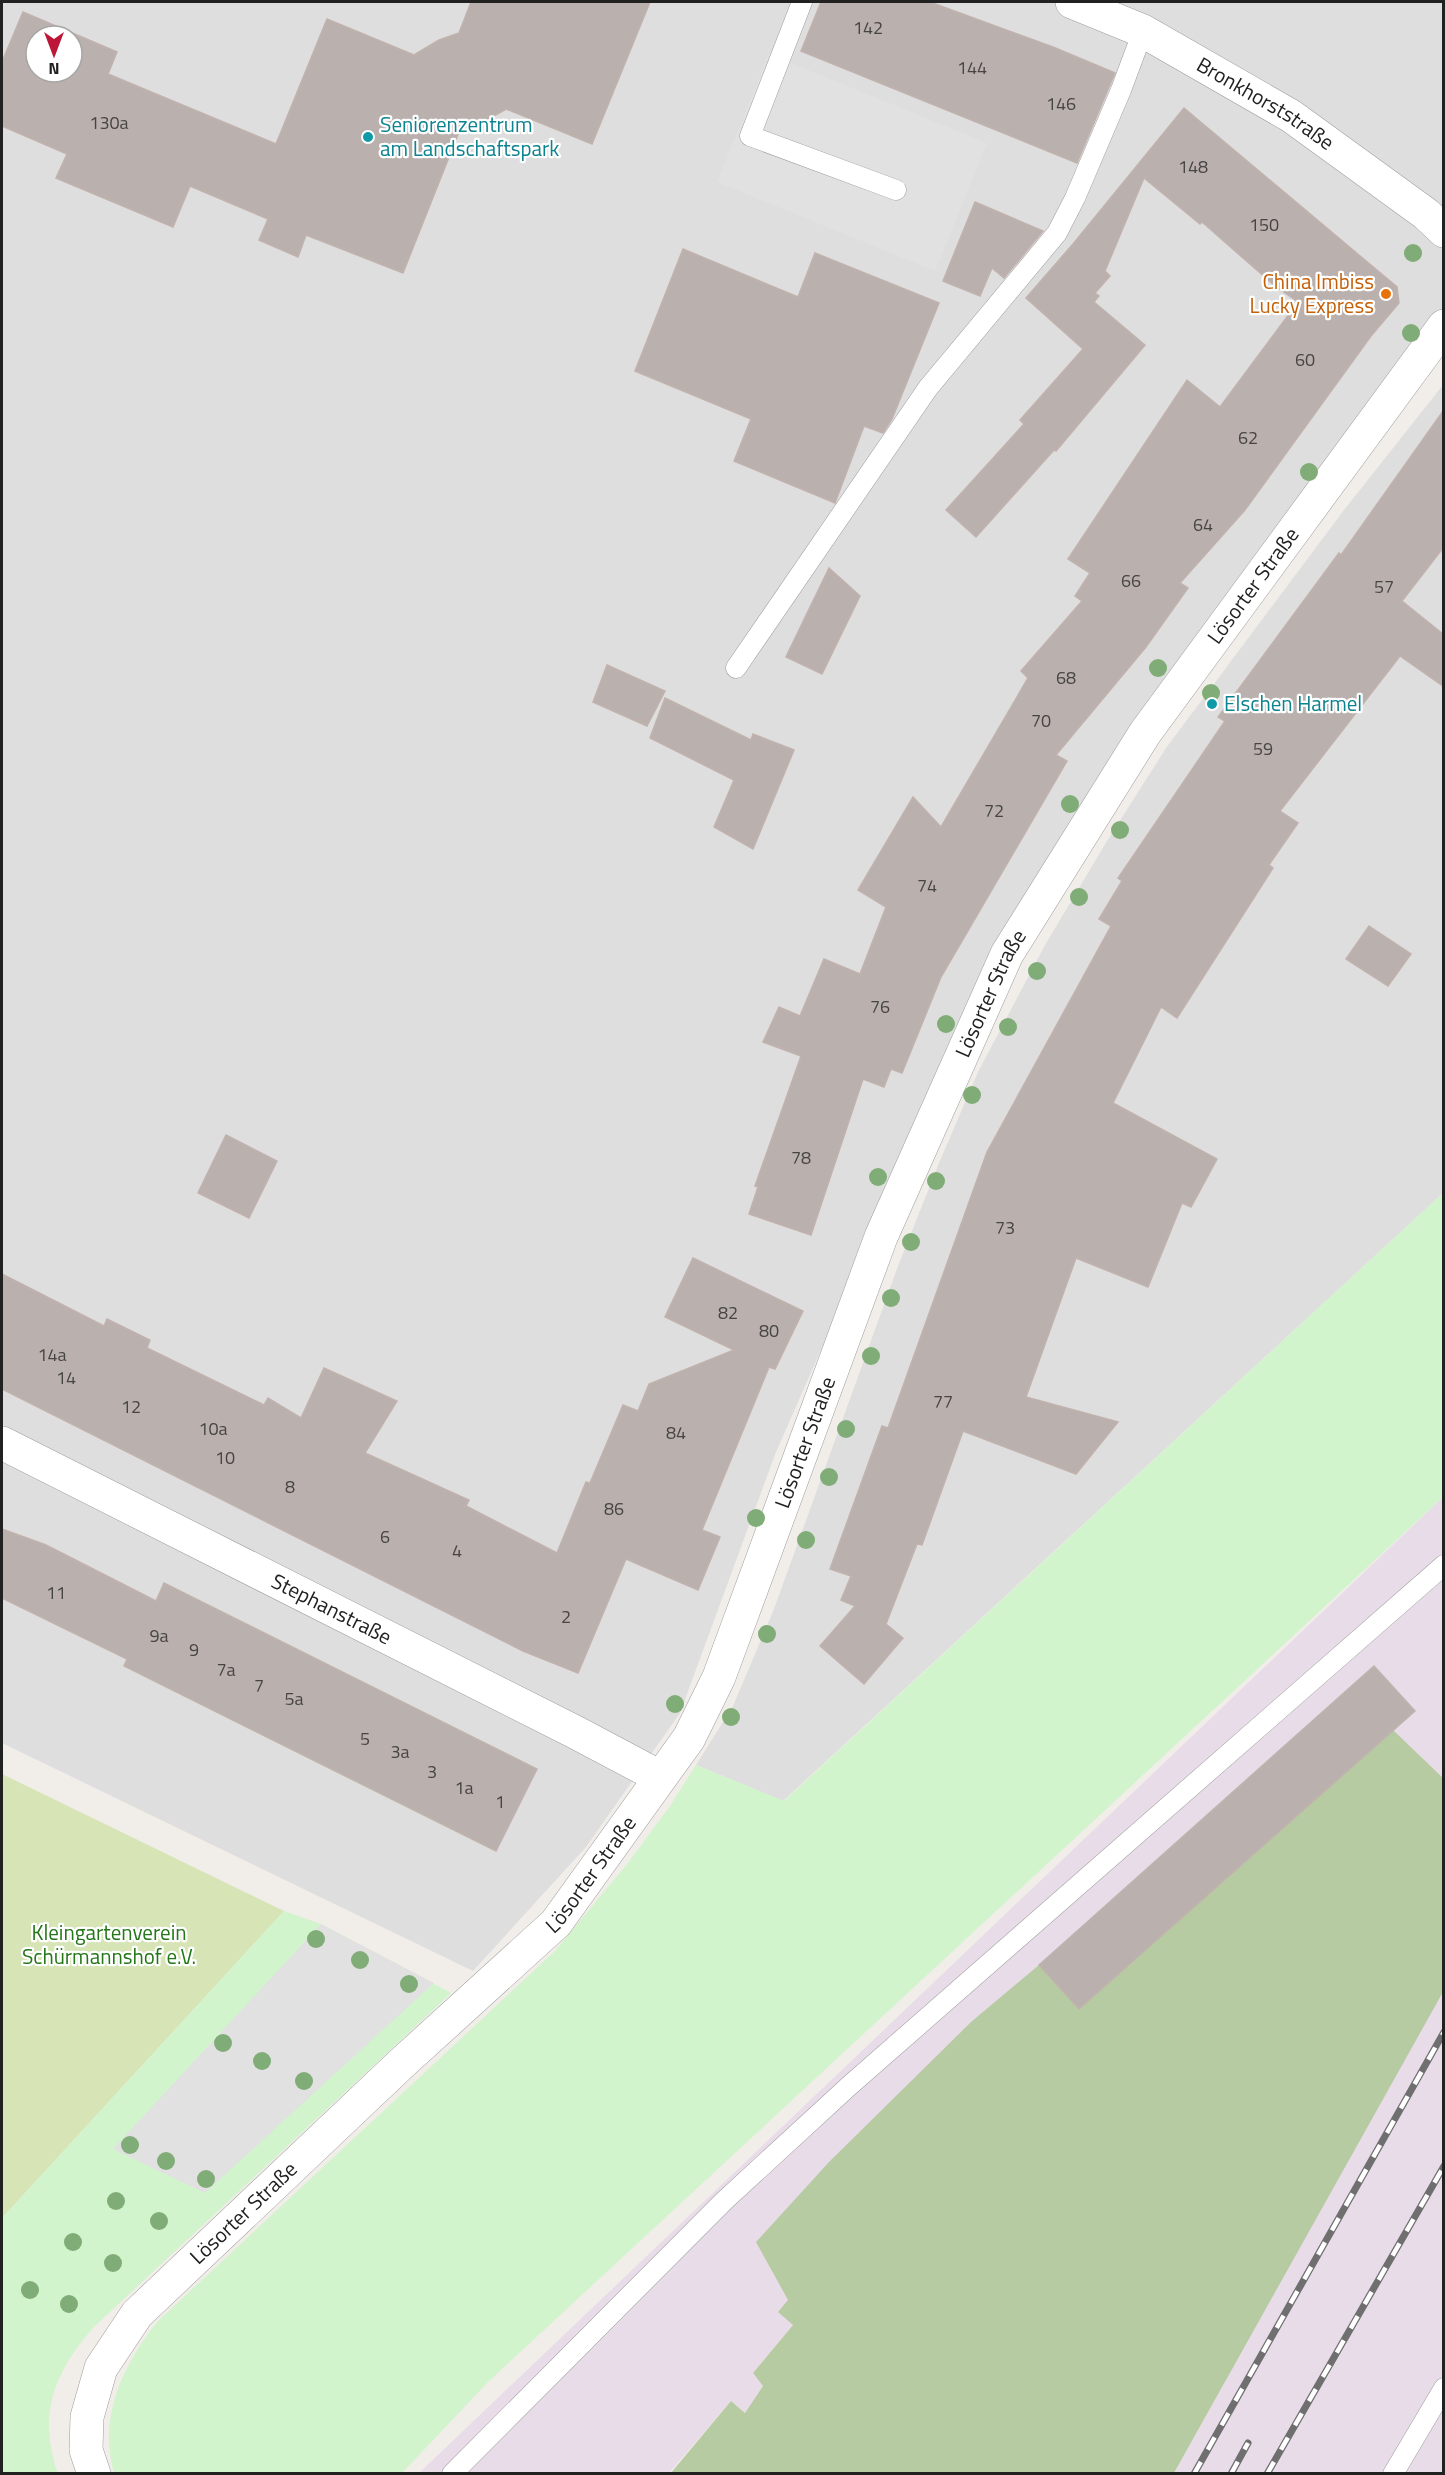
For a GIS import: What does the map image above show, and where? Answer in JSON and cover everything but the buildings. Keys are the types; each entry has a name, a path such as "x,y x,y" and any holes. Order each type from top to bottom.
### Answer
{"street":[{"name":"Bronkhorststraße","path":"1072,2 1145,16 1292,116 1426,214 1443,231"},
{"name":"Lösorter Straße","path":"94,2474 86,2450 87,2417 101,2368 137,2314 402,2063 556,1923 688,1738 719,1677 881,1237 1007,954 1144,733 1443,327"},
{"name":"Stephanstraße","path":"2,1443 575,1732 660,1778"}],"lane":[{"path":"802,2 750,136 896,190"},
{"path":"736,668 928,387 1057,233 1080,188 1121,90 1145,16"},
{"path":"452,2474 724,2201 849,2086 1443,1565"},
{"path":"1393,2474 1443,2388"}],"shaded area":[{"path":"2,2 1443,2 1443,310 1006,930 776,1452 680,1713 586,1847 473,1971 2,1743"},
{"path":"769,54 987,143 935,271 717,182"},
{"path":"1443,385 1443,1193 783,1801 696,1765 733,1706 774,1609 898,1266 939,1163 978,1072 1045,945 1166,748 1344,510"},
{"path":"1443,1497 1443,2473 1174,2473 1225,2382 793,2325 753,2373 763,2386 745,2413 731,2401 669,2473 418,2474"},
{"path":"321,1924 434,1983 205,2193 113,2149"}],"green space":[{"path":"1443,1193 1443,1497 489,2381 402,2473 114,2473 109,2431 117,2392 134,2355 158,2321 554,1952 628,1863 670,1806 696,1765 784,1801"},
{"path":"1393,1730 1443,1778 1443,1992 1174,2473 670,2474 731,2401 745,2413 763,2386 753,2373 793,2325 778,2312 788,2300 756,2242 829,2162 971,2022 1039,1965 1080,2008"},
{"name":"Kleingartenverein Schürmannshof e.V.","path":"2,1774 284,1911 2,2218"},
{"path":"284,1911 321,1924 451,1993 95,2326 84,2339 65,2367 53,2397 49,2429 58,2473 2,2473 2,2218"}],"railway":[{"path":"1194,2474 1444,2032"},
{"path":"1267,2474 1444,2166"},
{"path":"1231,2474 1248,2443"}],"place":[{"name":"Seniorenzentrum am Landschaftspark","path":"368,137"},
{"name":"China Imbiss Lucky Express","path":"1386,294"},
{"name":"Elschen Harmel","path":"1212,704"}]}
